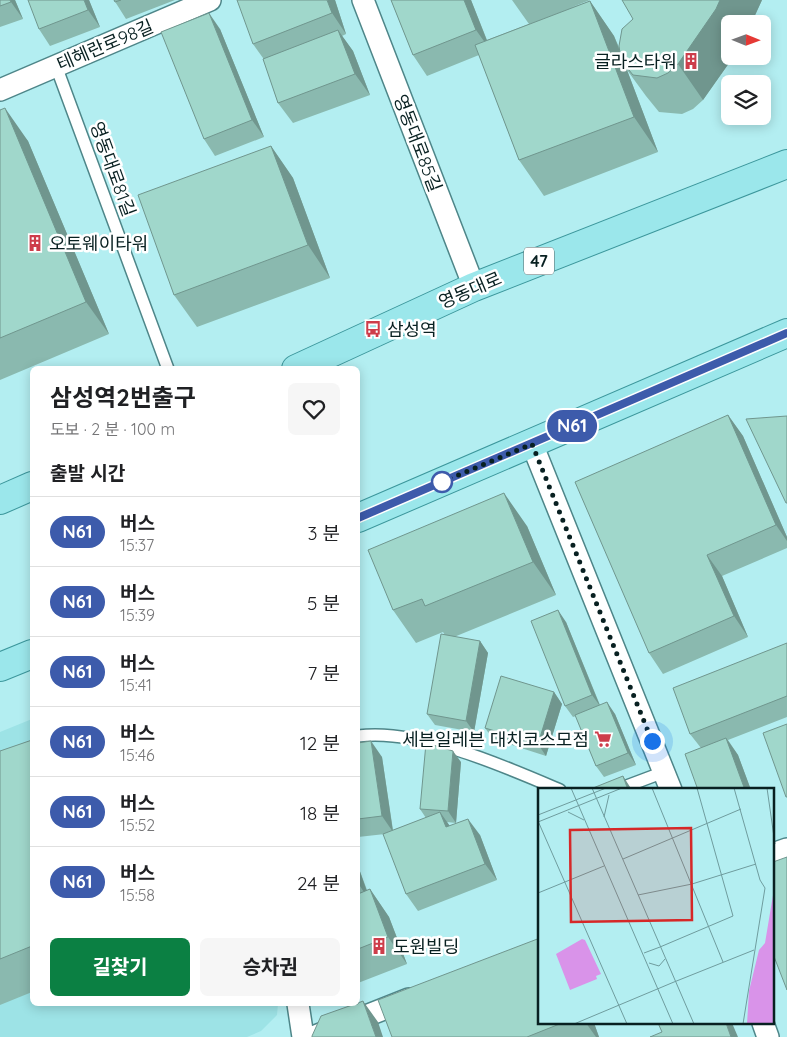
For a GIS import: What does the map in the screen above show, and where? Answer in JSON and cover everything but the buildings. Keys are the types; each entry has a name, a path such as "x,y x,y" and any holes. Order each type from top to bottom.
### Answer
{"main road":[{"name":"영동대로","path":"303,366 474,287 787,164"},
{"path":"360,517 787,333"},
{"path":"0,500 30,487"},
{"path":"0,668 30,655"}],"street":[{"name":"테헤란로98길","path":"0,90 210,0"},
{"name":"영동대로85길","path":"363,0 474,287"},
{"path":"532,444 668,781"},
{"path":"774,854 787,849"},
{"path":"314,1037 431,990"},
{"path":"298,1006 304,1037"},
{"path":"763,1024 768,1037"}],"lane":[{"name":"영동대로81길","path":"56,66 167,366"},
{"path":"360,736 372,734 407,738 478,756 555,788"},
{"path":"628,788 668,781"}],"shaded area":[{"path":"30,720 30,1006 278,1006 277,1015 261,1031 247,1037 0,1037 0,732"}],"bus line":[{"name":"N61","path":"360,517 787,333"}],"place":[{"name":"글라스타워","path":"691,61"},
{"name":"오토웨이타워","path":"35,243"},
{"name":"삼성역","path":"373,329"},
{"name":"세븐일레븐 대치코스모점","path":"603,739"},
{"name":"도원빌딩","path":"379,946"}],"route":[{"path":"442,482 532,444 652,741"}]}
